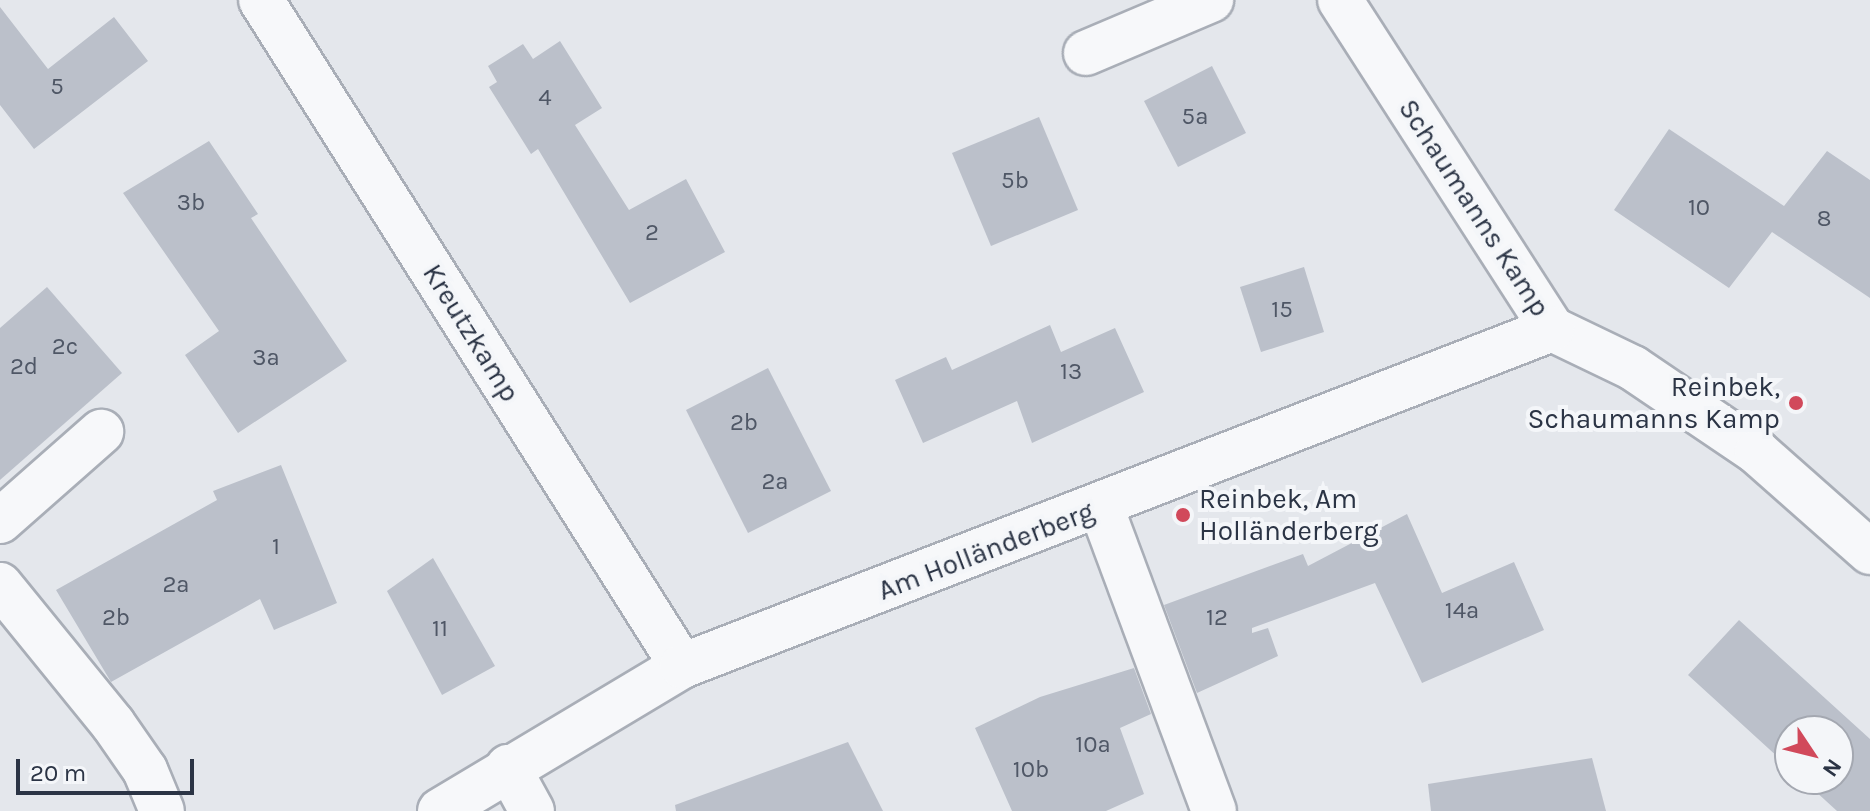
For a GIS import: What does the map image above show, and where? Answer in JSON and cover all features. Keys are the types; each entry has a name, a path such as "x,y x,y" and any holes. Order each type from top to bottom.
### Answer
{"street":[{"name":"Kreutzkamp","path":"261,0 682,666"},
{"path":"1086,53 1211,0"},
{"name":"Schaumanns Kamp","path":"1340,0 1552,329 1633,368 1757,452 1870,552"},
{"name":"Am Holländerberg","path":"440,811 508,767 682,666 1101,507 1552,329"},
{"path":"0,521 101,432"},
{"path":"1101,507 1214,811"},
{"path":"0,585 113,724 145,770 162,811"},
{"path":"508,767 532,811"}],"building":[{"path":"0,7 48,69 114,17 148,61 34,149 0,105"},
{"path":"560,41 602,108 575,125 629,210 686,179 725,252 630,303 538,149 531,154 489,87 497,82 488,66 523,44 533,59"},
{"path":"1212,66 1246,133 1178,167 1144,101"},
{"path":"1039,117 1078,210 991,246 952,153"},
{"path":"1669,129 1784,206 1827,151 1870,180 1870,298 1772,232 1729,288 1614,210"},
{"path":"209,141 258,214 251,218 347,361 238,433 185,355 219,331 123,193"},
{"path":"1304,267 1324,332 1261,352 1240,287"},
{"path":"47,287 122,373 0,480 0,328"},
{"path":"1050,325 1061,352 1115,328 1144,392 1032,443 1017,401 923,443 895,380 946,357 952,370"},
{"path":"768,368 831,491 748,533 686,410"},
{"path":"281,465 337,603 274,630 260,599 111,682 56,590 217,500 213,491"},
{"path":"1407,514 1442,593 1514,562 1544,630 1422,683 1375,583 1252,628 1252,633 1268,628 1278,656 1197,693 1164,605 1303,554 1308,566"},
{"path":"433,558 495,666 442,695 387,591"},
{"path":"1739,620 1844,715 1774,715 1774,753 1688,675"},
{"path":"1134,668 1151,714 1120,728 1144,794 1106,811 1012,811 975,728 1040,697"},
{"path":"1854,724 1870,739 1870,811 1837,811 1820,795 1854,795"},
{"path":"848,742 883,811 676,811 675,805"},
{"path":"1592,758 1606,811 1431,811 1428,784"}],"place":[{"name":"Reinbek, Schaumanns Kamp","path":"1796,403"},
{"name":"Reinbek, Am Holländerberg","path":"1183,515"}]}
